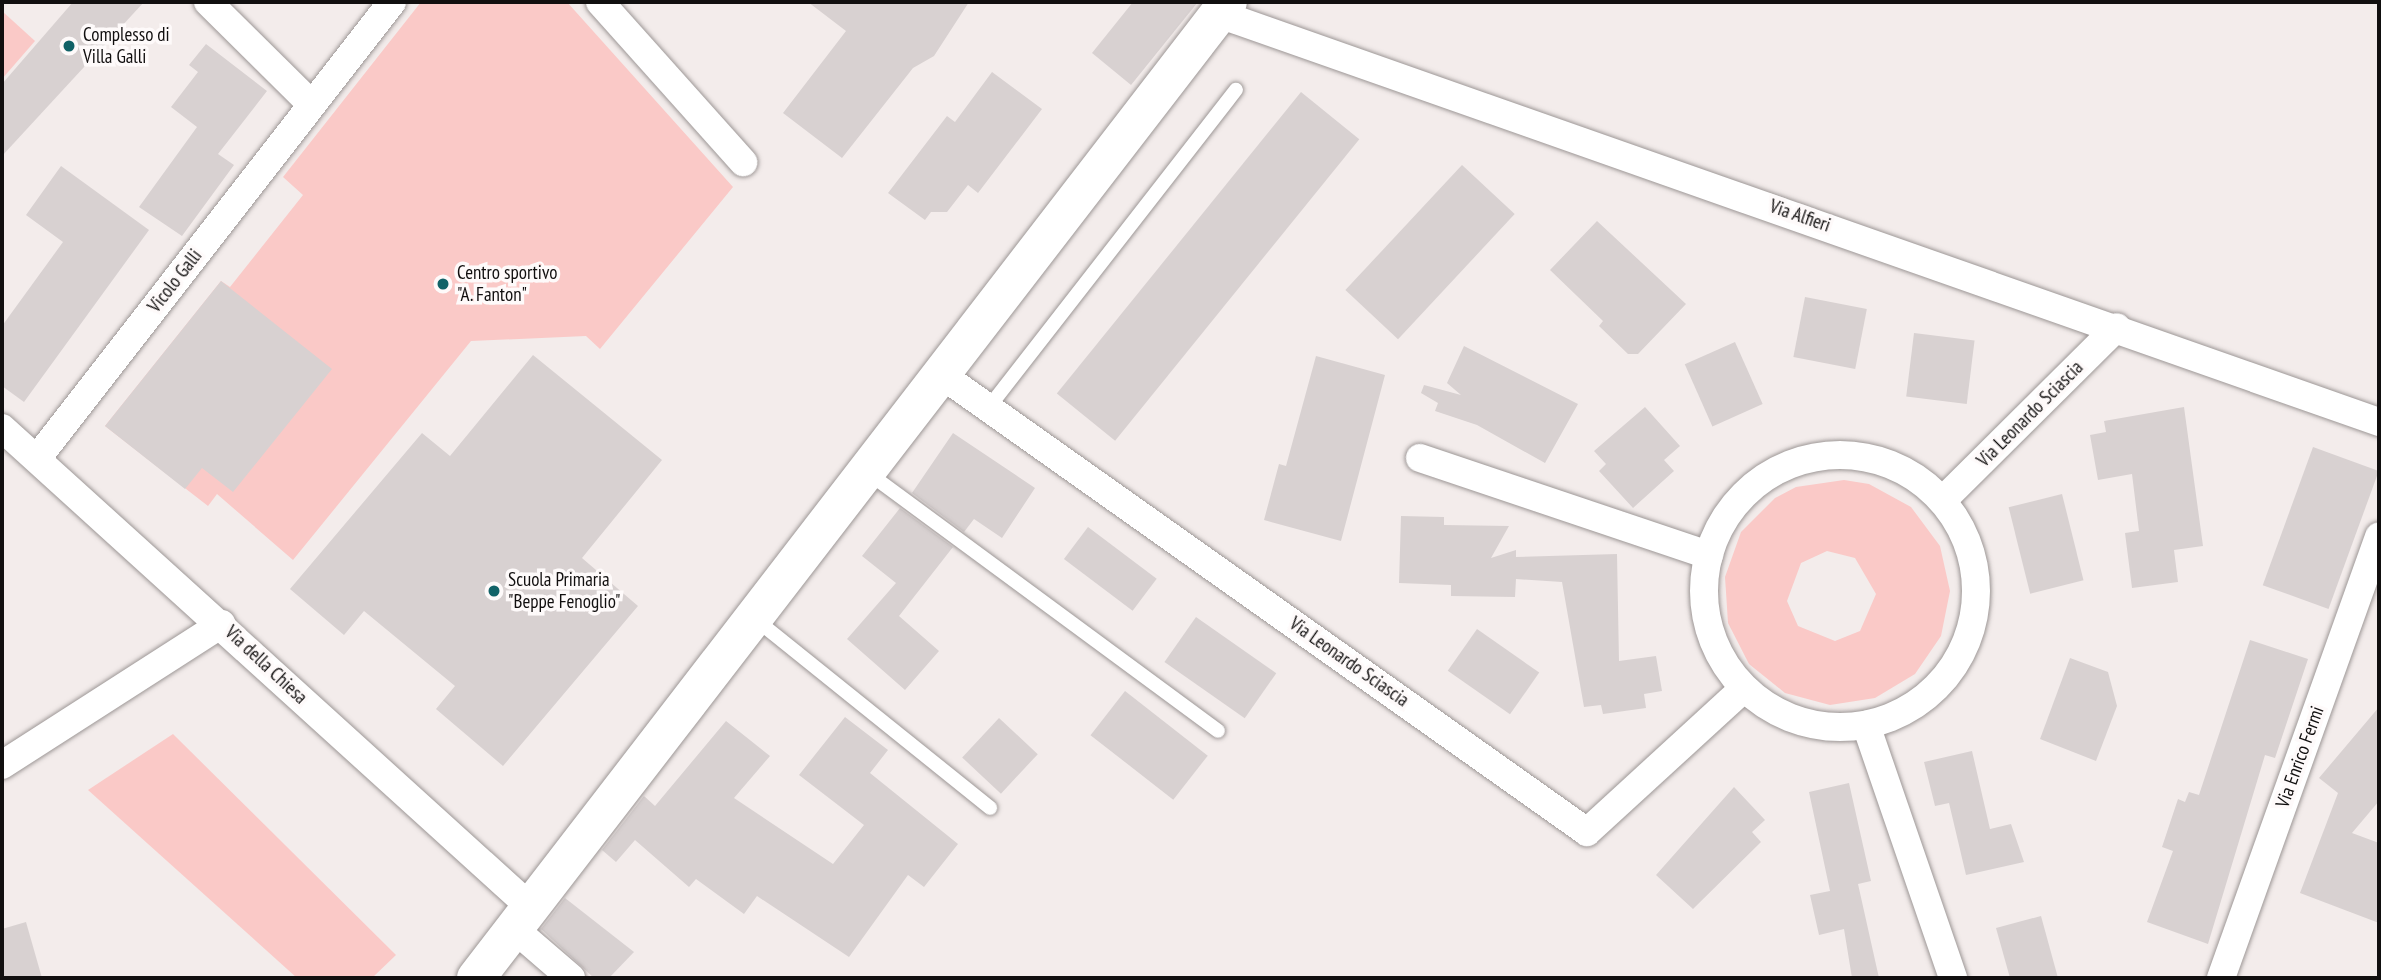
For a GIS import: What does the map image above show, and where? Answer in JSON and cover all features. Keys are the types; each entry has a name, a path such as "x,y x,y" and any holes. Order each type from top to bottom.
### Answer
{"street":[{"path":"208,2 312,105"},
{"name":"Vicolo Galli","path":"39,456 392,2"},
{"path":"600,2 743,162"},
{"path":"476,978 520,916 751,615 1223,8"},
{"name":"Via Alfieri","path":"1223,8 2379,422"},
{"name":"Via Leonardo Sciascia","path":"1943,500 2117,327"},
{"name":"Via Leonardo Sciascia","path":"939,373 1587,832 1741,691"},
{"name":"Via della Chiesa","path":"2,428 39,456 222,624 520,916 571,978"},
{"path":"1819,455 1865,456 1908,471 1943,500 1965,535 1976,574 1966,641 1938,687 1905,711 1866,725 1828,727 1790,718 1741,691 1707,625 1709,555 1740,497 1776,470 1819,455"},
{"path":"1420,458 1709,555"},
{"name":"Via Enrico Fermi","path":"2221,978 2379,536"},
{"path":"2,765 222,624"},
{"path":"1866,725 1953,978"}],"lane":[{"path":"989,407 1236,90"},
{"path":"864,470 1218,731"},
{"path":"751,615 990,808"}],"shaded area":[{"name":"Centro sportivo \"A. Fanton\"","path":"421,2 567,2 733,187 600,349 586,336 471,341 293,560 217,494 208,506 105,426 221,281 230,287 303,195 283,177"},
{"path":"2,11 35,41 2,79"},
{"path":"1844,480 1869,484 1911,507 1940,546 1950,591 1941,636 1915,674 1875,698 1830,705 1785,693 1749,664 1728,623 1725,577 1741,532 1775,498 1796,487","holes":["1827,551 1855,558 1876,594 1860,631 1835,641 1798,626 1787,601 1801,563"]},
{"path":"173,734 396,955 372,978 297,978 88,790"}],"building":[{"name":"Complesso di Villa Galli","path":"73,2 144,2 2,156 2,84"},
{"path":"808,2 969,2 934,56 913,68 842,158 783,113 846,31"},
{"path":"1133,2 1198,2 1131,85 1092,53"},
{"path":"206,44 267,91 218,154 234,165 182,236 139,207 197,127 171,107 198,72 189,65"},
{"path":"992,72 1042,109 978,193 968,185 947,212 931,212 925,220 888,193 947,116 955,122"},
{"path":"1301,92 1359,139 1115,441 1057,394"},
{"path":"1462,165 1515,214 1398,339 1345,290"},
{"path":"61,166 149,230 24,402 2,386 2,326 63,242 26,215"},
{"path":"1597,221 1686,304 1638,354 1628,354 1599,326 1603,321 1550,270"},
{"path":"221,281 332,369 233,492 202,468 185,489 105,426"},
{"path":"1805,297 1867,309 1855,369 1793,357"},
{"path":"1914,333 1975,340 1967,404 1906,397"},
{"path":"1735,342 1763,404 1712,426 1685,364"},
{"path":"1464,346 1578,404 1545,463 1477,425 1435,411 1438,403 1421,393 1424,385 1461,395 1447,383"},
{"path":"533,355 662,460 582,558 638,606 503,766 436,709 455,686 364,611 344,635 290,589 422,433 450,456"},
{"path":"1316,356 1385,375 1341,541 1264,520 1279,464 1286,466"},
{"path":"1645,407 1680,446 1664,460 1674,471 1633,508 1599,471 1606,464 1594,451"},
{"path":"2184,407 2203,546 2174,550 2178,582 2132,588 2125,533 2139,531 2132,474 2098,480 2090,435 2106,432 2104,421"},
{"path":"953,433 1035,488 1002,538 974,519 964,532 912,493"},
{"path":"2313,447 2379,471 2329,609 2263,585"},
{"path":"2062,494 2084,580 2030,594 2009,507"},
{"path":"900,508 953,547 899,616 939,651 905,690 847,639 896,583 862,556"},
{"path":"1401,516 1444,517 1444,525 1509,526 1491,558 1516,550 1516,557 1617,554 1619,661 1656,656 1662,691 1644,694 1646,708 1603,714 1601,705 1584,707 1562,582 1516,579 1515,597 1451,596 1451,585 1399,583"},
{"path":"1088,527 1157,579 1133,611 1064,559"},
{"path":"1196,617 1276,673 1245,718 1164,662"},
{"path":"1477,629 1539,673 1510,714 1448,671"},
{"path":"2250,640 2308,659 2275,758 2265,755 2208,944 2147,922 2173,851 2162,847 2178,799 2185,802 2189,792 2199,795"},
{"path":"2070,658 2108,672 2117,706 2096,761 2040,739"},
{"path":"1125,691 1208,756 1173,800 1091,735"},
{"path":"2379,707 2379,801 2352,833 2379,843 2379,923 2300,893 2338,793 2319,778"},
{"path":"845,717 888,750 870,773 958,844 924,887 908,875 849,957 757,896 744,914 696,879 689,887 635,840 616,862 602,850 644,796 655,806 726,721 770,756 734,798 833,864 864,825 799,775"},
{"path":"999,718 1038,754 1001,794 962,757"},
{"path":"1972,751 1990,829 2011,824 2024,862 1966,875 1949,803 1935,806 1924,762"},
{"path":"1849,783 1871,881 1858,884 1879,978 1852,978 1844,929 1819,935 1810,895 1830,891 1809,792"},
{"path":"1734,787 1765,820 1752,832 1761,842 1693,909 1656,875"},
{"path":"565,898 634,952 609,978 594,978 541,929"},
{"path":"2041,916 2058,978 2010,978 1996,928"},
{"path":"26,922 42,978 2,978 2,929"}],"place":[{"name":"Complesso di Villa Galli","path":"69,46"},
{"name":"Centro sportivo \"A. Fanton\"","path":"443,284"},
{"name":"Scuola Primaria \"Beppe Fenoglio\"","path":"494,591"}]}
